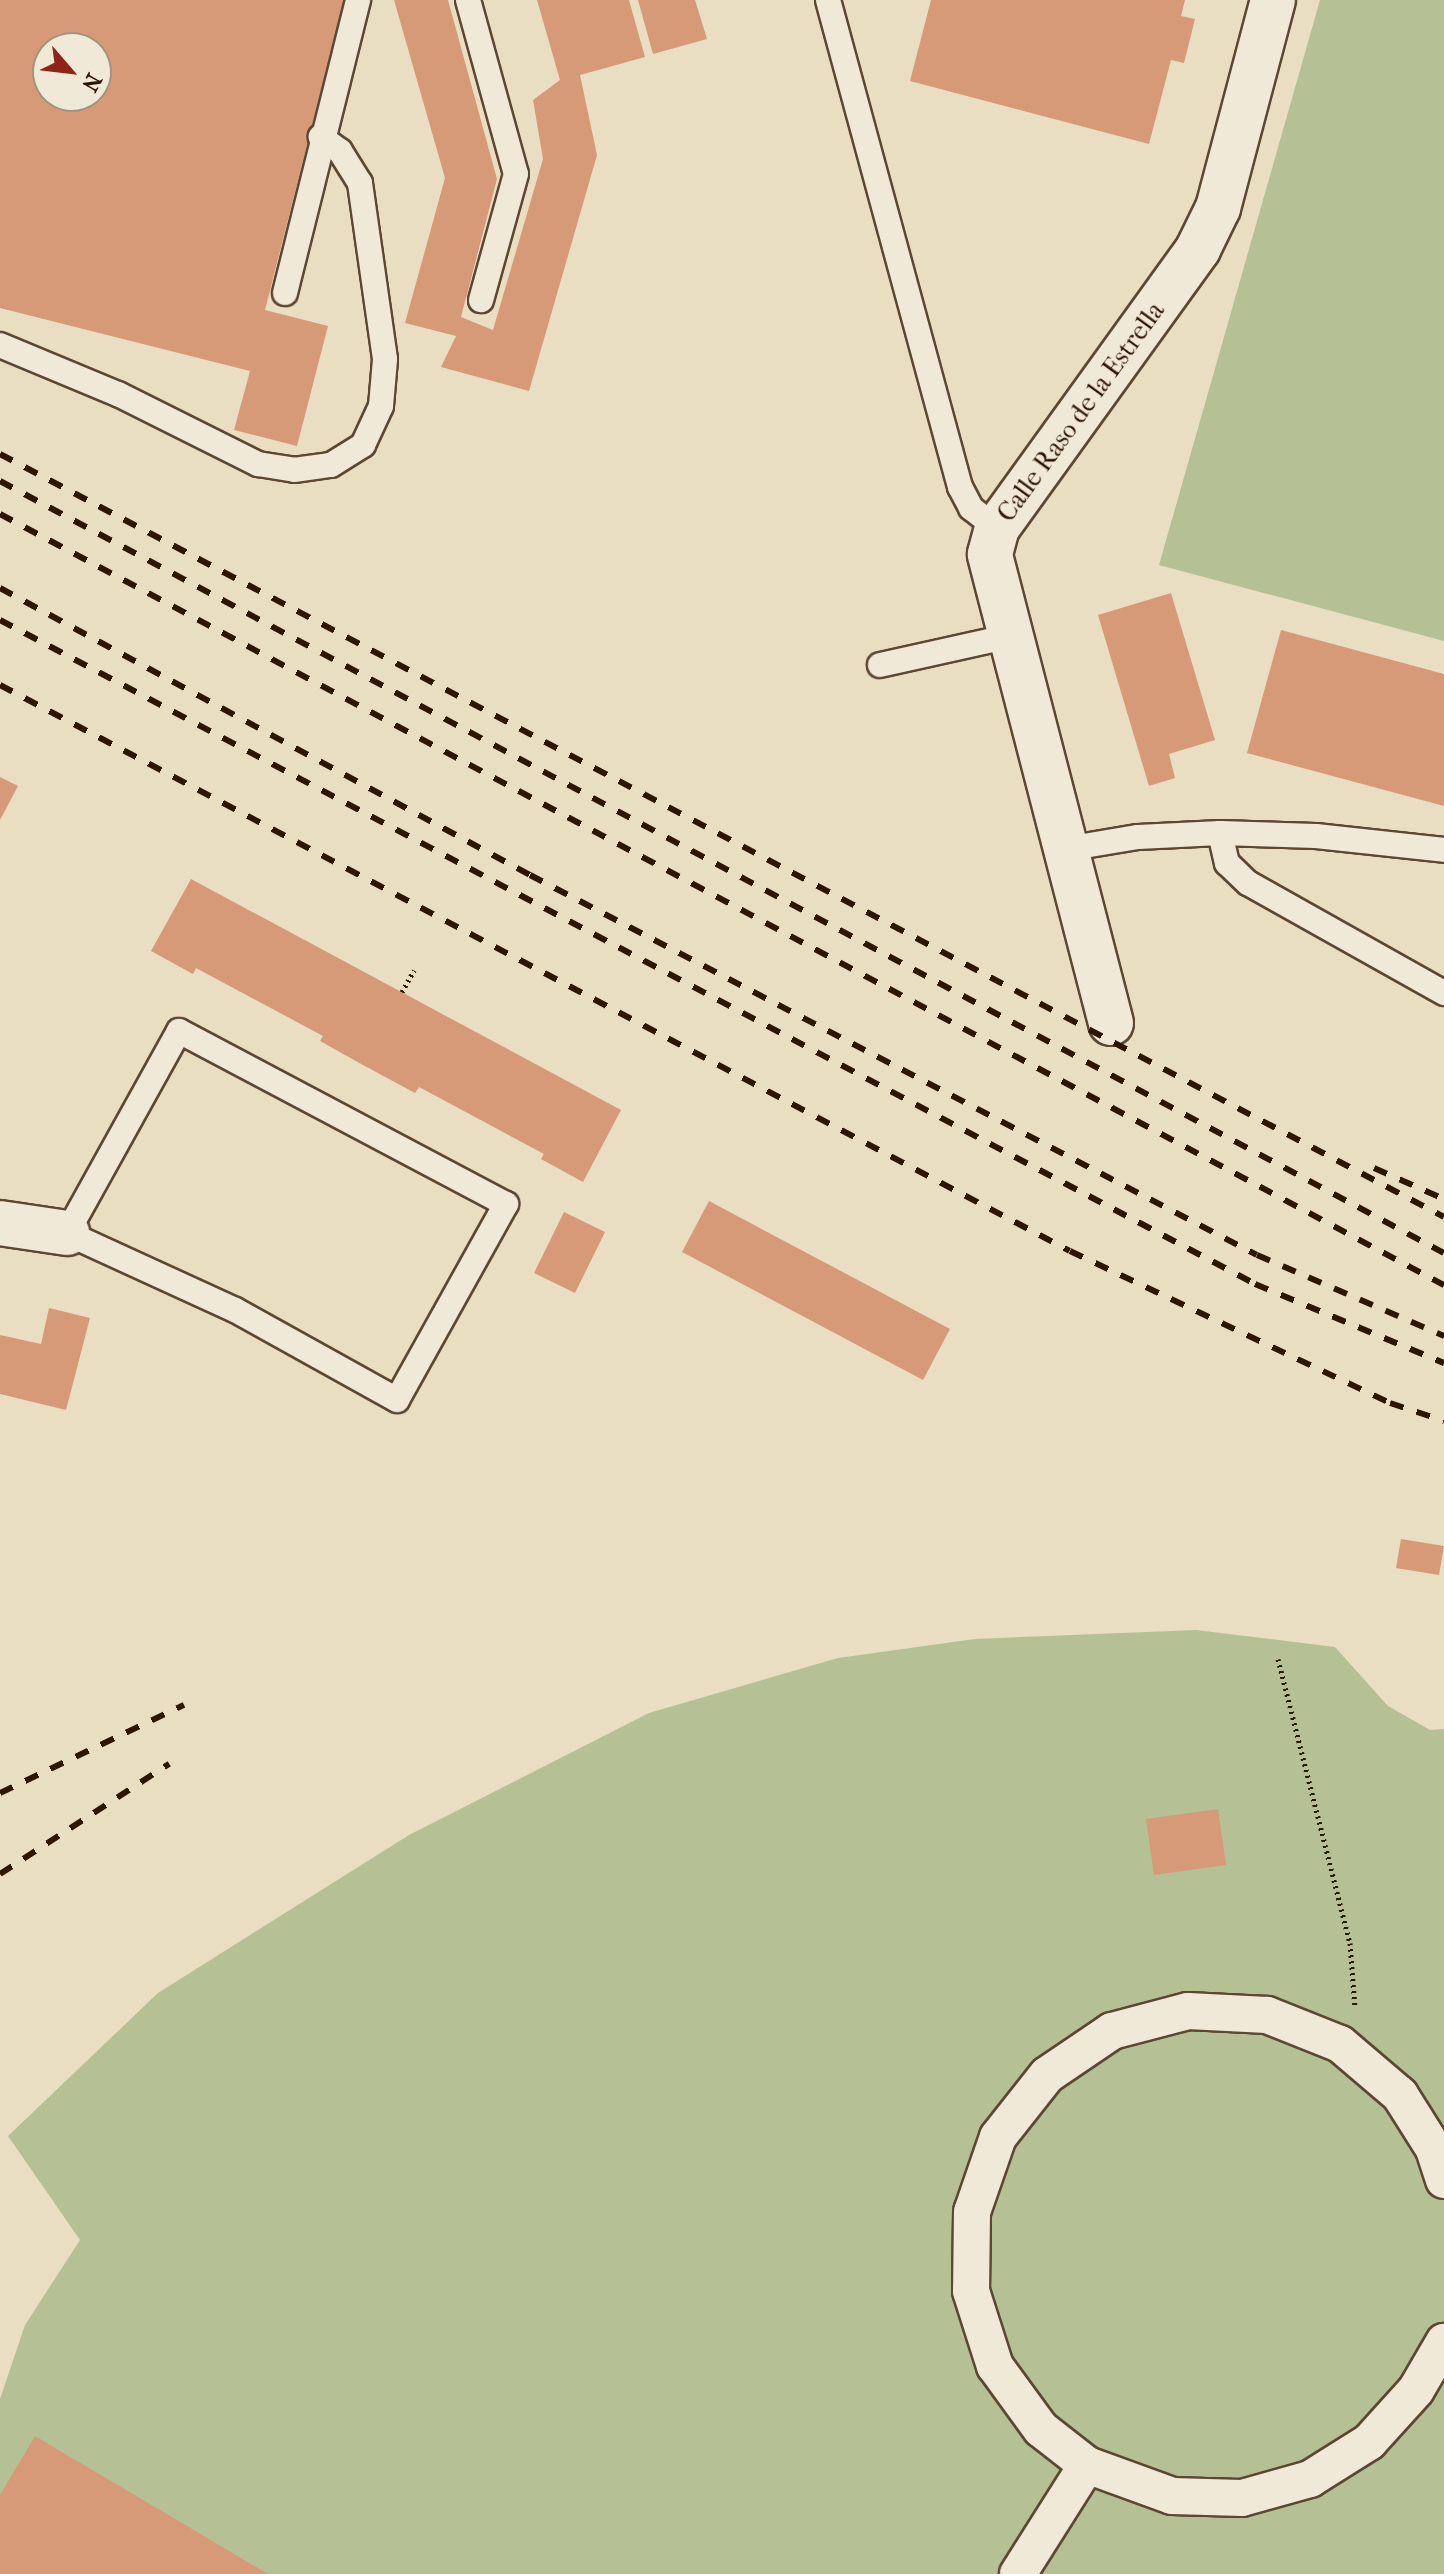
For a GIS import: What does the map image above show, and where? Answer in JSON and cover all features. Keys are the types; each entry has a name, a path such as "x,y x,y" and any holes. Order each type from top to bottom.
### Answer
{"street":[{"name":"Calle Raso de la Estrella","path":"1111,1023 990,554 997,528 1198,249 1218,208 1273,0"},
{"path":"0,1223 67,1233"},
{"path":"1444,2180 1434,2149 1400,2095 1340,2044 1267,2015 1188,2011 1112,2031 1047,2075 998,2137 972,2212 971,2291 995,2366 1041,2429 1087,2465 1172,2496 1242,2498 1310,2479 1369,2442 1416,2390 1444,2342"},
{"path":"1018,2574 1087,2465"}],"lane":[{"path":"285,293 321,137 358,0"},
{"path":"468,0 516,174 481,300"},
{"path":"828,0 960,487 971,508 997,528"},
{"path":"0,345 118,394 258,464 294,470 331,465 363,445 381,406 385,359 360,183 340,151 321,137"},
{"path":"880,665 1011,636"},
{"path":"1066,849 1138,837 1220,833 1316,836 1444,850"},
{"path":"1220,833 1227,863 1248,883 1444,993"},
{"path":"179,1031 506,1204 397,1400 235,1310 67,1233 179,1031"}],"path":[{"path":"402,992 414,970"},
{"path":"1278,1659 1350,1943 1355,2016 1340,2044"}],"green space":[{"path":"1320,0 1444,0 1444,641 1159,565"},
{"path":"1196,1630 1335,1647 1388,1706 1430,1730 1444,1729 1444,2574 0,2574 0,2399 25,2325 80,2240 8,2136 158,1993 409,1835 649,1713 838,1658 975,1639"}],"building":[{"path":"0,0 344,0 265,310 328,326 297,446 234,430 250,371 0,308"},
{"path":"394,0 448,0 497,179 461,317 493,330 543,159 533,100 560,80 537,0 629,0 645,57 580,75 597,155 529,391 441,367 456,336 405,323 445,178"},
{"path":"638,0 695,0 707,39 653,54"},
{"path":"931,0 1185,0 1181,16 1195,19 1184,63 1171,60 1149,144 910,81"},
{"path":"1171,593 1215,740 1169,754 1175,778 1149,786 1098,615"},
{"path":"1281,630 1444,674 1444,806 1247,753"},
{"path":"0,777 18,786 0,820"},
{"path":"191,879 621,1110 583,1182 541,1159 544,1154 419,1087 415,1093 320,1041 323,1036 196,968 193,974 151,951"},
{"path":"709,1201 950,1329 923,1380 682,1252"},
{"path":"564,1212 605,1232 575,1293 534,1273"},
{"path":"49,1308 90,1318 66,1410 0,1394 0,1335 41,1344"},
{"path":"1401,1539 1444,1546 1439,1575 1396,1568"},
{"path":"1218,1809 1226,1865 1154,1875 1146,1819"},
{"path":"35,2436 268,2574 0,2574 0,2495"}],"railway":[{"path":"0,454 1444,1217"},
{"path":"0,481 1444,1253"},
{"path":"0,514 1444,1285"},
{"path":"0,588 530,875 1257,1255 1444,1336"},
{"path":"0,620 1255,1284 1444,1363"},
{"path":"0,685 1070,1251 1390,1403 1444,1421"},
{"path":"1374,1168 1444,1199"},
{"path":"0,1793 184,1705"},
{"path":"0,1874 169,1764"}]}
